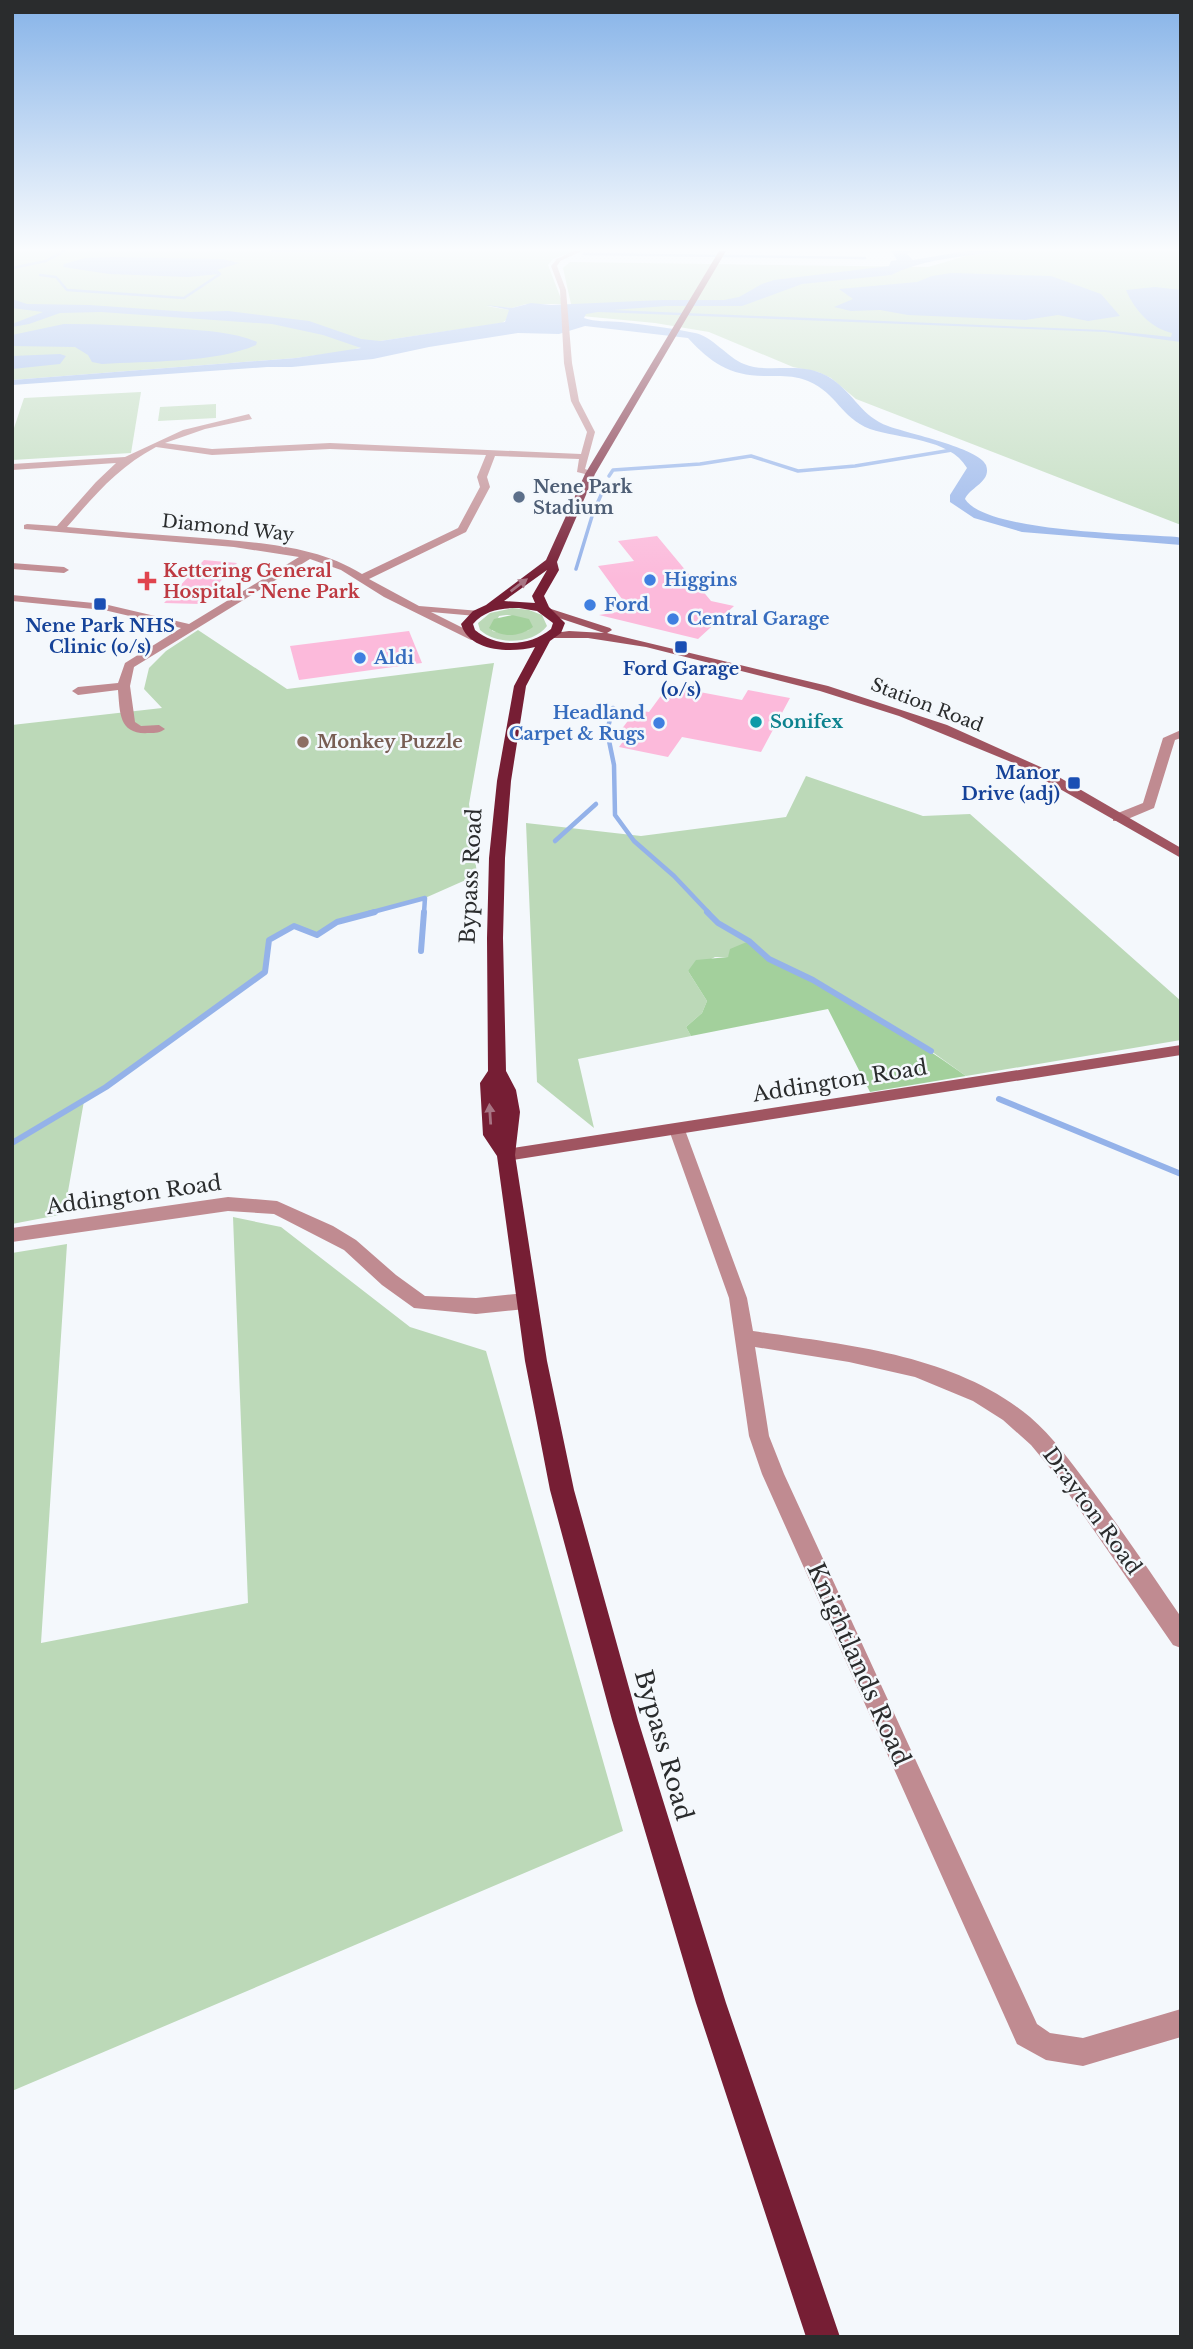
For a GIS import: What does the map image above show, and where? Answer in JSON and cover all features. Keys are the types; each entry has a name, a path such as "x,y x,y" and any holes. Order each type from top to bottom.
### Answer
{"highway":[{"path":"551,562 553,570 538,596 546,610 559,623 548,638 519,646 496,645 475,638 467,627 469,620 551,562 590,474 657,361"},
{"path":"481,611 512,604 546,610"},
{"name":"Bypass Road","path":"548,638 520,686 504,782 497,858 495,938 497,1071 489,1083 492,1135 506,1155 526,1301 562,1490 625,1720 711,2003 823,2337"},
{"name":"Bypass Road","path":"496,645 507,652 520,686"}],"main road":[{"name":"Station Road","path":"546,610 638,642 786,677 897,710 1018,761 1074,790 1181,854"},
{"name":"Station Road","path":"548,638 571,634 638,642"},
{"name":"Addington Road","path":"506,1155 1181,1050"}],"street":[{"path":"568,363 575,401 591,432 580,470 590,474"},
{"path":"59,530 105,479 127,460 214,423 249,417"},
{"path":"157,445 212,452 330,446 585,457"},
{"path":"362,578 462,530 485,487 482,477 492,453"},
{"path":"12,467 127,460"},
{"name":"Diamond Way","path":"27,527 234,544 309,555 345,568 412,607 475,638"},
{"path":"159,729 148,731 132,727 123,686 124,674 129,665 309,555"},
{"path":"39,568 51,558"},
{"path":"12,566 64,570"},
{"path":"12,598 113,609 189,627"},
{"name":"Diamond Way","path":"412,607 481,611"},
{"path":"78,691 123,686"},
{"path":"1118,818 1149,805 1169,738 1181,734"},
{"name":"Knightlands Road","path":"677,1130 737,1298 746,1339 752,1399 760,1436 773,1474 1027,2034 1045,2046 1083,2052 1181,2023"},
{"name":"Addington Road","path":"12,1235 228,1204 277,1208 350,1245 389,1280 421,1303 476,1306 526,1301"},
{"name":"Drayton Road","path":"746,1339 872,1357 919,1370 973,1391 1011,1414 1054,1455 1101,1518 1181,1637"}],"green space":[{"path":"12,361 262,361 12,380"},
{"path":"778,361 1181,361 1181,525 856,399 831,378 818,372"},
{"path":"141,392 131,453 12,460 12,434 24,398"},
{"path":"216,404 216,418 158,421 160,407"},
{"path":"513,608 529,610 542,615 547,626 533,637 524,640 495,638 480,630 478,623 490,613","holes":["512,615 529,630 511,635 492,631 499,616"]},
{"path":"512,615 529,619 533,627 511,635 489,628 494,619"},
{"path":"198,630 287,689 494,663 469,804 477,875 425,898 337,922 317,935 293,926 270,940 265,972 84,1101 64,1214 12,1224 12,725 162,708 144,689 149,668 166,651"},
{"path":"806,776 923,816 970,814 1181,1001 1181,1040 966,1076 931,1051 769,959 748,941 728,957 715,957 688,971 707,1001 702,1013 686,1027 691,1036 578,1059 594,1128 537,1082 526,823 641,836 786,817"},
{"path":"749,941 776,961 878,1019 966,1076 870,1092 828,1009 691,1036 686,1027 702,1013 707,1001 688,971 696,960 728,957 730,949"},
{"path":"233,1217 281,1227 410,1327 486,1351 623,1831 12,2091 12,1253 67,1244 41,1643 248,1603"}],"water":[{"path":"12,361 63,361 60,364 12,369"},
{"path":"91,361 165,361 102,364"},
{"path":"262,361 357,361 12,385 12,380"},
{"path":"713,361 738,361 754,367 798,368 821,373 840,385 879,422 957,447 981,459 986,465 986,476 965,499 978,510 1030,525 1177,537 1181,538 1181,545 1022,532 974,518 950,502 950,495 967,468 949,451 923,441 870,429 852,418 826,392 808,381 792,377 742,374"}],"building":[{"path":"657,536 711,601 734,606 698,639 599,615 630,610 598,566 634,561 618,541"},
{"path":"204,560 237,563 200,604 164,603"},
{"name":"Aldi","path":"409,631 422,663 299,680 290,646"},
{"path":"668,686 742,700 748,690 790,698 761,752 682,737 668,757 619,747 627,736 618,734 636,710 649,712"}],"waterway":[{"path":"609,476 613,470 700,464 751,456 798,471 855,466 952,450"},
{"path":"576,569 593,513 605,486"},
{"path":"613,708 607,731 614,765 615,815 634,841 674,876 709,913"},
{"path":"555,841 596,804"},
{"path":"369,913 425,898 424,913"},
{"path":"12,1143 106,1087 265,972 269,940 294,926 317,935 337,922 375,912"},
{"path":"421,951 424,912"},
{"path":"707,912 718,923 749,941 769,959 813,980 931,1051"},
{"path":"999,1099 1181,1174"}],"place":[{"name":"Nene Park Stadium","path":"519,497"},
{"name":"Higgins","path":"650,580"},
{"name":"Kettering General Hospital - Nene Park","path":"147,581"},
{"name":"Nene Park NHS Clinic (o/s)","path":"100,604"},
{"name":"Ford","path":"590,605"},
{"name":"Central Garage","path":"673,619"},
{"name":"Ford Garage (o/s)","path":"681,647"},
{"name":"Aldi","path":"360,658"},
{"name":"Sonifex","path":"756,722"},
{"name":"Headland Carpet & Rugs","path":"659,723"},
{"name":"Monkey Puzzle","path":"303,742"},
{"name":"Manor Drive (adj)","path":"1074,783"}]}
